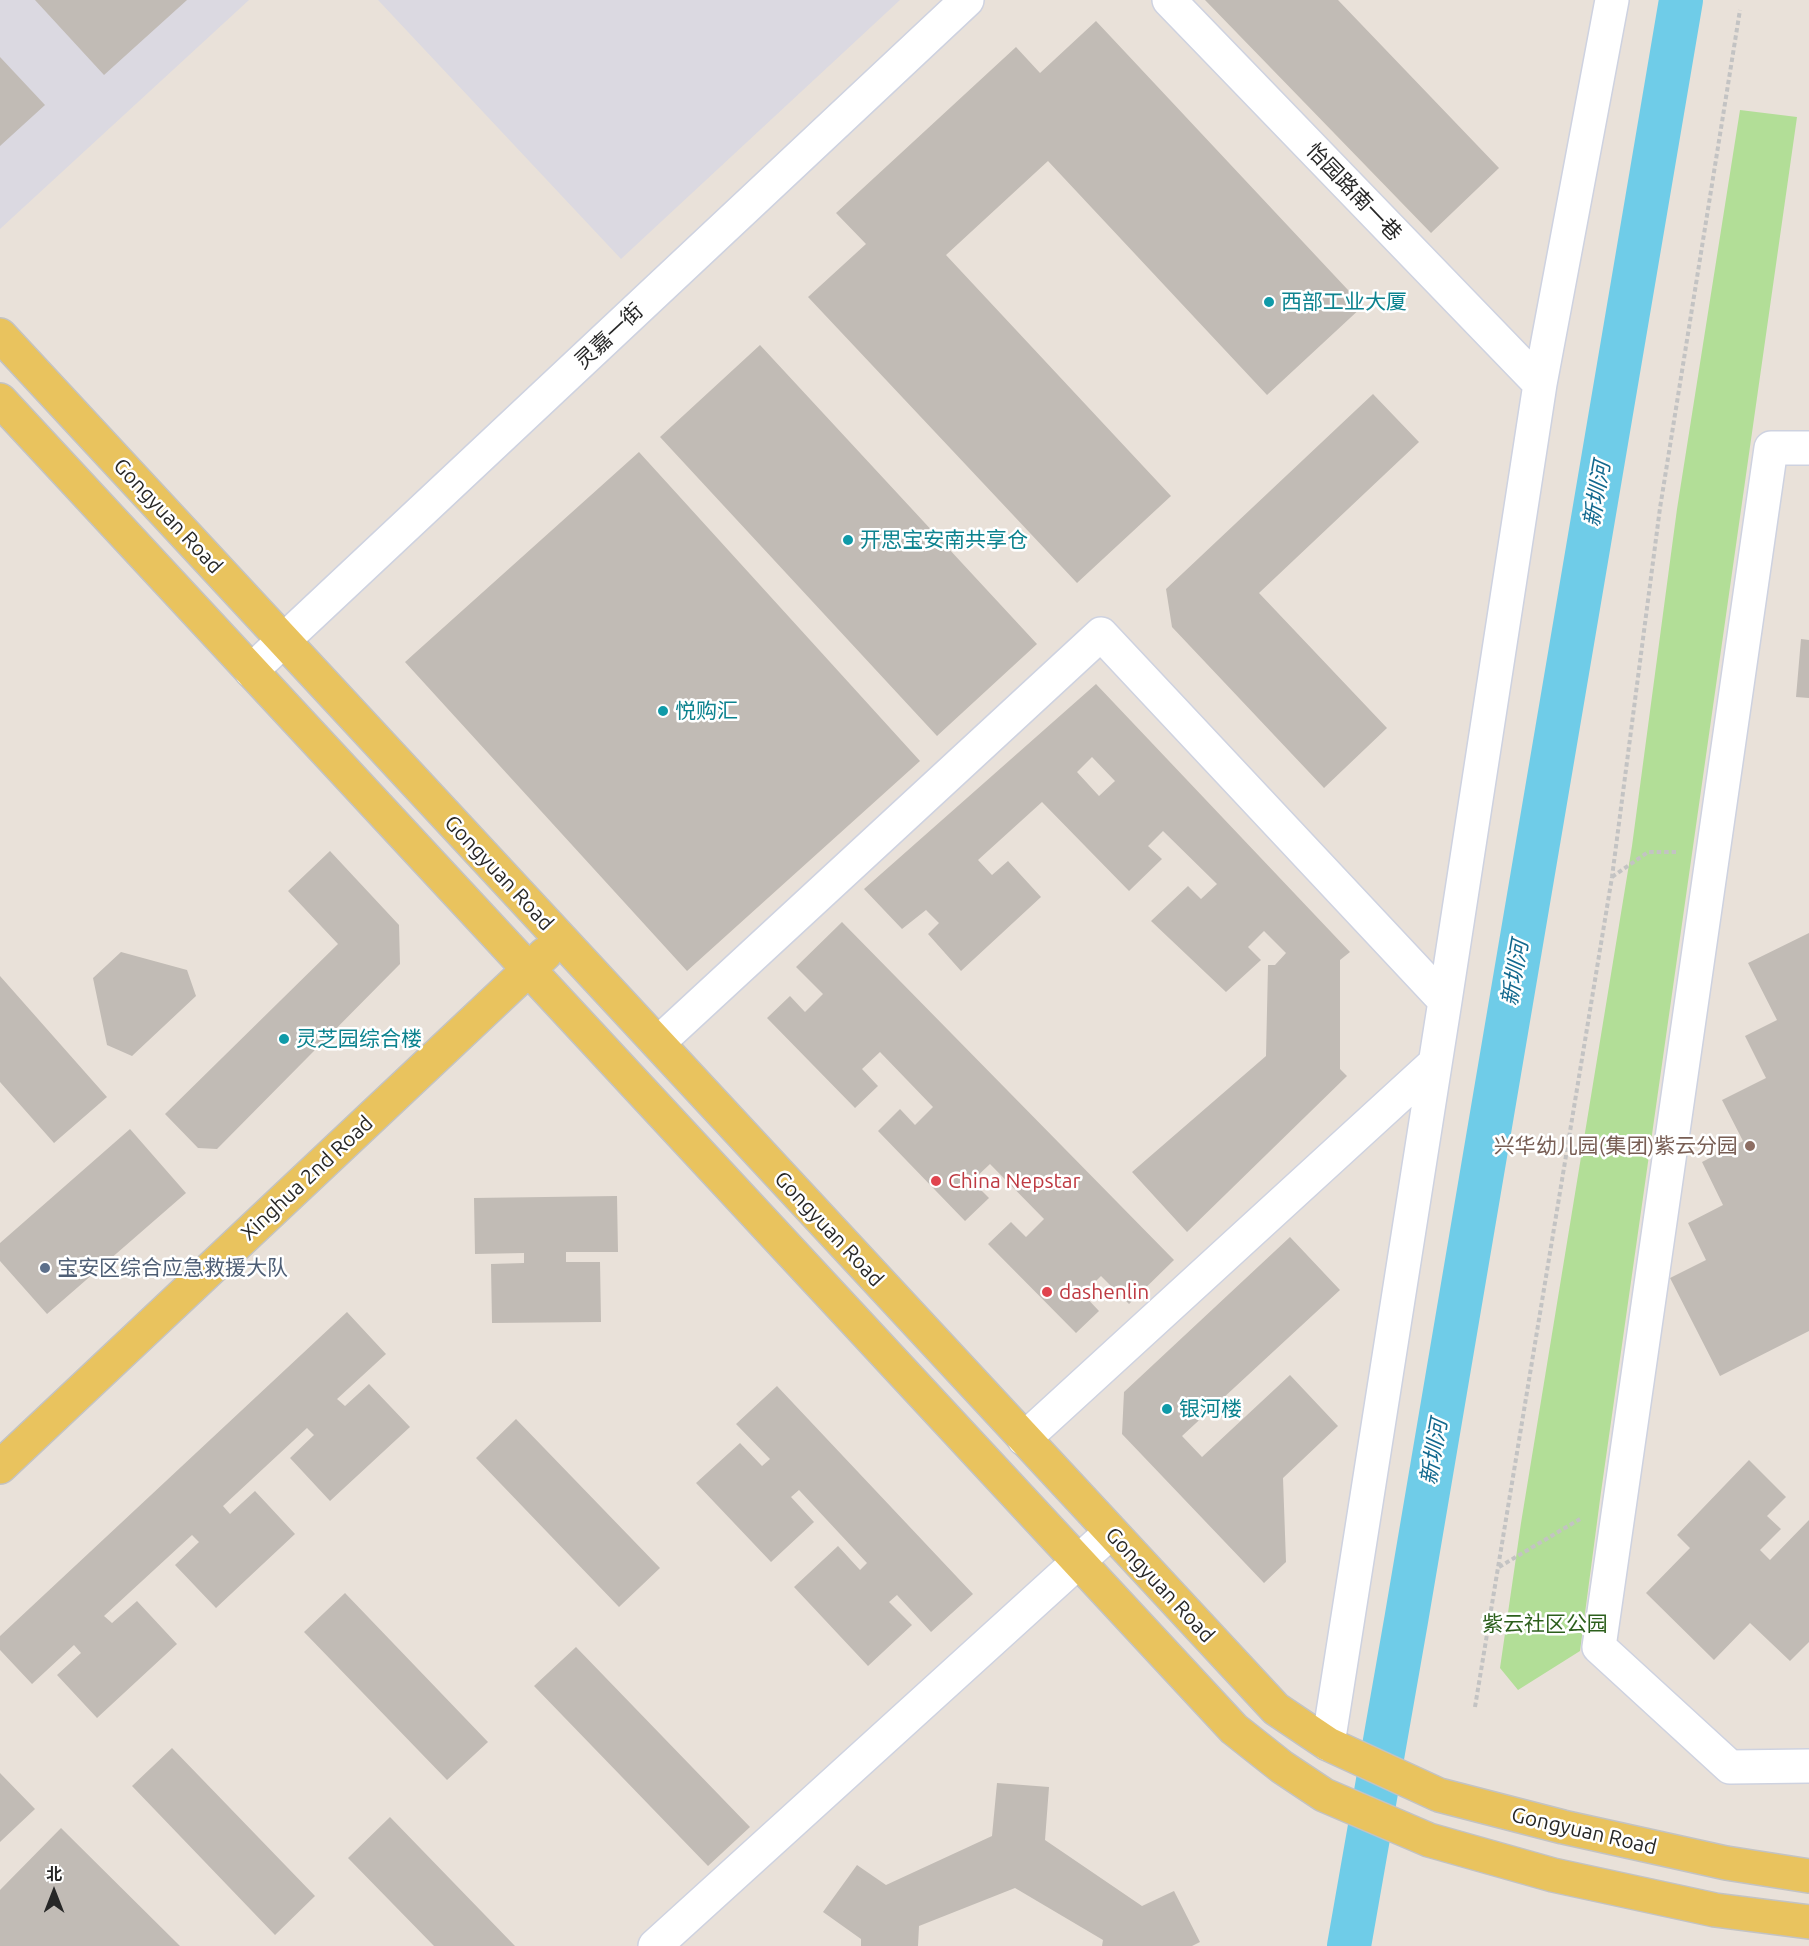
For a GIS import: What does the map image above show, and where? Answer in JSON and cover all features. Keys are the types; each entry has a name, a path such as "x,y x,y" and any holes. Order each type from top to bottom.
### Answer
{"main road":[{"name":"Gongyuan Road","path":"0,335 1276,1709 1328,1744 1439,1795 1632,1843 1726,1863 1809,1876"},
{"name":"Gongyuan Road","path":"0,400 1234,1729 1282,1767 1324,1795 1429,1840 1553,1875 1715,1910 1809,1922"},
{"name":"Xinghua 2nd Road","path":"0,1467 561,939"}],"street":[{"name":"灵嘉一街","path":"252,672 967,0"},
{"name":"怡园路南一巷","path":"1169,0 1540,384"},
{"path":"1328,1744 1540,384 1612,0"},
{"path":"1809,448 1771,448 1599,1647 1730,1767 1809,1766"},
{"path":"658,1043 1101,634 1445,1001"},
{"path":"1024,1438 1435,1062"},
{"path":"656,1946 1112,1532"}],"path":[{"path":"1475,1707 1610,889 1660,508 1740,10"},
{"path":"1498,1568 1620,1494"}],"shaded area":[{"path":"0,0 249,0 0,229"},
{"path":"378,0 900,0 621,259"}],"green space":[{"name":"紫云社区公园","path":"1740,110 1797,117 1580,1651 1518,1690 1500,1668 1521,1523 1632,846 1677,509"}],"building":[{"path":"35,0 187,0 104,75"},
{"path":"1205,0 1338,0 1499,168 1431,233"},
{"name":"西部工业大厦","path":"1096,21 1363,306 1267,395 1048,161 946,255 1171,496 1077,583 808,297 866,244 836,213 1016,47 1040,73"},
{"path":"0,57 45,105 0,146"},
{"name":"开思宝安南共享仓","path":"760,345 1037,644 937,736 660,437"},
{"path":"1373,394 1419,442 1259,593 1387,728 1324,788 1172,627 1166,589"},
{"name":"悦购汇","path":"639,452 920,761 687,971 405,662"},
{"path":"1801,639 1809,640 1809,698 1796,697"},
{"path":"1096,684 1350,952 1340,960 1340,1069 1347,1076 1187,1232 1132,1172 1266,1056 1268,965 1275,965 1286,953 1264,931 1248,947 1261,960 1226,992 1151,921 1188,886 1201,899 1217,884 1163,831 1148,846 1162,859 1129,891 1042,802 978,860 992,875 1008,861 1041,897 961,971 928,934 939,923 926,910 902,929 864,889","holes":["1092,757 1115,781 1099,796 1077,772"]},
{"name":"灵芝园综合楼","path":"330,851 399,925 400,964 217,1149 198,1148 165,1114 338,944 288,891"},
{"path":"842,922 1174,1260 1129,1304 1101,1276 1083,1294 1099,1311 1076,1333 988,1244 1011,1222 1026,1237 1044,1219 990,1164 972,1181 989,1198 965,1221 878,1131 900,1109 915,1125 933,1107 880,1052 862,1069 878,1086 855,1108 767,1018 790,996 805,1012 823,994 796,967"},
{"path":"1809,933 1809,1331 1720,1376 1670,1278 1706,1260 1688,1223 1723,1205 1702,1162 1743,1141 1722,1100 1766,1078 1745,1036 1777,1020 1748,963"},
{"path":"121,952 187,970 196,996 132,1056 107,1045 93,978"},
{"path":"0,976 107,1097 54,1143 0,1082"},
{"path":"130,1129 186,1193 47,1314 0,1261 0,1243"},
{"path":"617,1196 618,1252 566,1252 566,1262 600,1262 601,1322 492,1323 491,1264 524,1263 524,1253 475,1254 474,1198"},
{"name":"银河楼","path":"1290,1237 1340,1290 1182,1436 1202,1457 1290,1375 1338,1426 1283,1478 1286,1562 1264,1583 1122,1434 1124,1392"},
{"path":"347,1312 386,1354 337,1399 345,1406 369,1384 410,1427 330,1501 290,1458 314,1435 307,1428 223,1506 230,1514 255,1491 295,1534 216,1608 175,1565 199,1542 192,1535 104,1616 112,1623 137,1601 177,1644 97,1718 57,1675 81,1653 74,1645 32,1684 0,1650 0,1636"},
{"path":"777,1386 973,1594 931,1632 897,1595 889,1602 912,1625 868,1666 794,1587 838,1546 860,1570 867,1563 799,1490 791,1497 814,1522 771,1562 696,1483 740,1443 762,1466 770,1459 736,1424"},
{"path":"516,1419 660,1568 619,1607 476,1458"},
{"path":"1749,1460 1786,1497 1767,1516 1781,1529 1760,1550 1770,1560 1809,1520 1809,1642 1790,1661 1750,1623 1714,1660 1646,1593 1690,1548 1677,1535"},
{"path":"345,1593 488,1742 447,1780 304,1632"},
{"path":"576,1647 750,1827 708,1866 534,1686"},
{"path":"172,1748 315,1896 275,1935 132,1786"},
{"path":"0,1773 35,1809 0,1842"},
{"path":"997,1783 1049,1787 1045,1840 1142,1906 1174,1891 1200,1942 1192,1946 1102,1946 1103,1940 1015,1888 919,1926 918,1946 861,1946 861,1939 823,1912 857,1865 886,1885 992,1836"},
{"path":"390,1817 515,1946 434,1946 348,1858"},
{"path":"61,1828 180,1946 0,1946 0,1890"}],"waterway":[{"name":"新圳河","path":"1349,1946 1681,0"}],"place":[{"name":"西部工业大厦","path":"1269,302"},
{"name":"开思宝安南共享仓","path":"848,540"},
{"name":"悦购汇","path":"663,711"},
{"name":"灵芝园综合楼","path":"284,1039"},
{"name":"兴华幼儿园(集团)紫云分园","path":"1750,1146"},
{"name":"China Nepstar","path":"936,1181"},
{"name":"宝安区综合应急救援大队","path":"45,1268"},
{"name":"dashenlin","path":"1047,1292"},
{"name":"银河楼","path":"1167,1409"}]}
